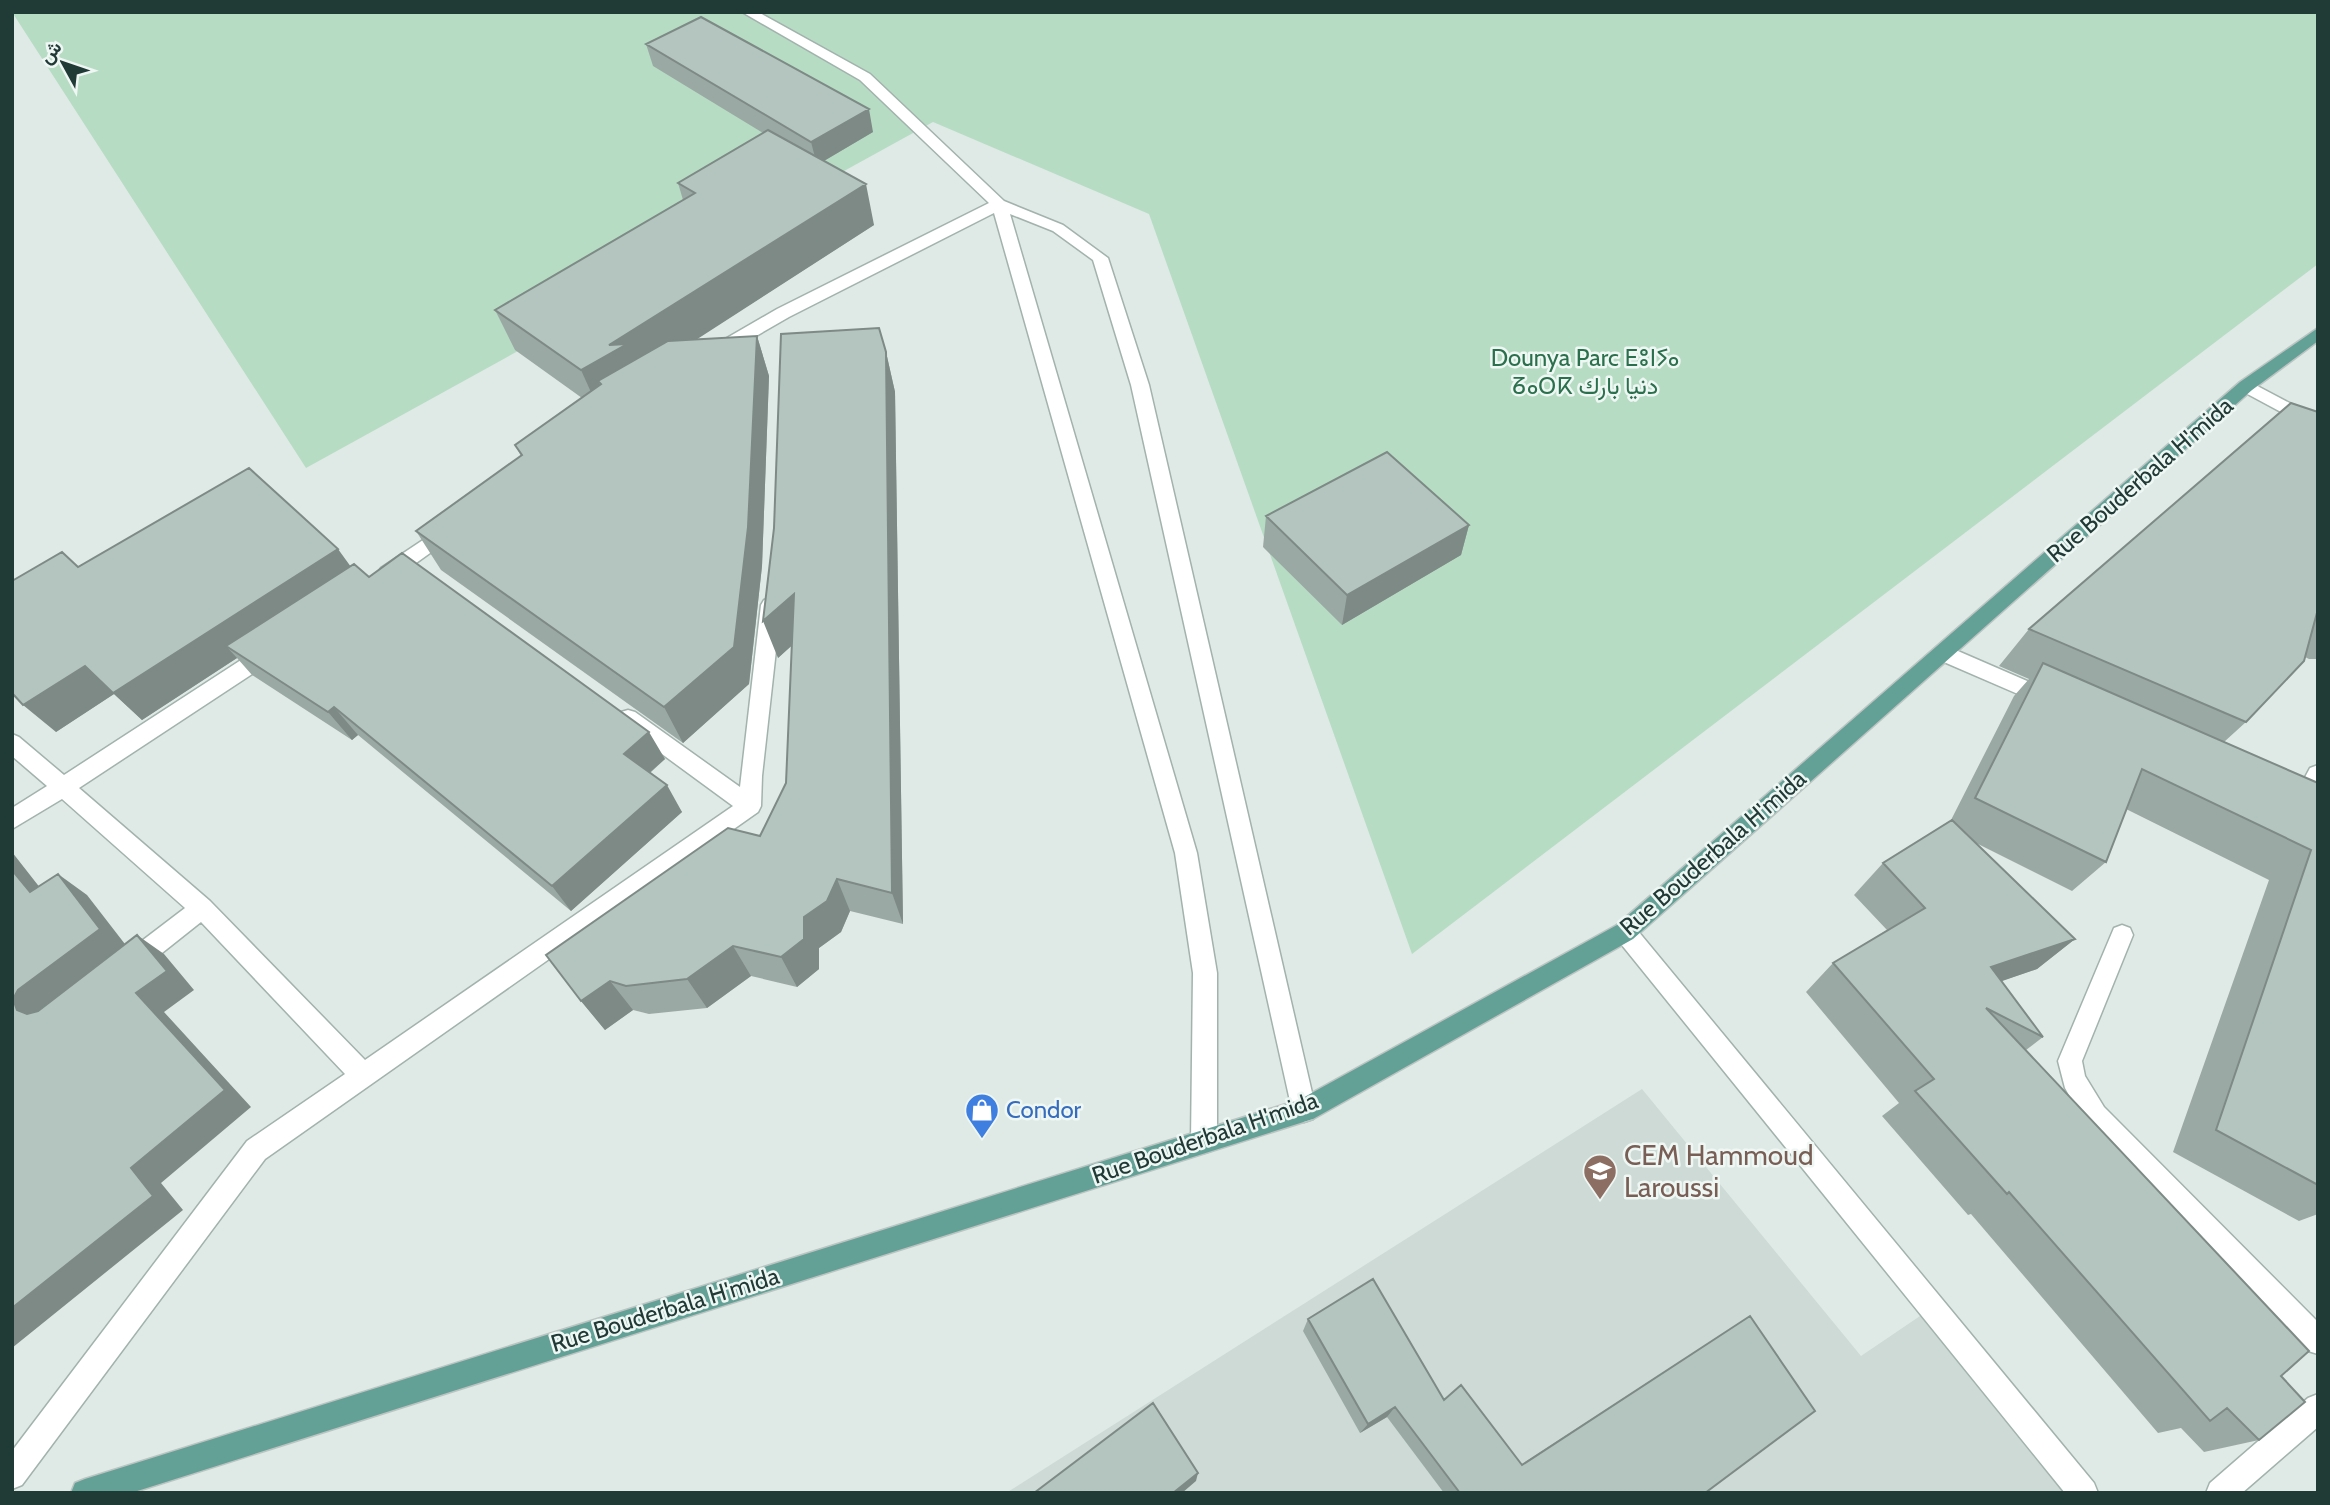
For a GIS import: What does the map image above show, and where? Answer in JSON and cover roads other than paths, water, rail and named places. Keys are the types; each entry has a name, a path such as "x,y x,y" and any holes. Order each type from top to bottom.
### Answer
{"main road":[{"name":"Rue Bouderbala H'mida","path":"85,1493 1304,1110 1625,932 2246,386 2318,333"}],"street":[{"path":"748,12 865,77 999,204 1058,228 1100,258 1140,385 1304,1110"},
{"path":"700,361 783,313 999,204"},
{"path":"999,204 1185,853 1205,973 1204,1141"},
{"path":"782,340 783,313"},
{"path":"2246,386 2318,426"},
{"path":"374,582 463,519"},
{"path":"408,559 430,575"},
{"path":"750,807 751,776 774,579"},
{"path":"12,820 282,643"},
{"path":"1944,653 2071,709"},
{"path":"607,703 750,807"},
{"path":"12,743 202,908 363,1075"},
{"path":"2301,812 2318,774"},
{"path":"12,1475 256,1150 750,807"},
{"path":"114,976 202,908"},
{"path":"1625,932 2084,1493"},
{"path":"2122,935 2070,1061 2074,1080 2095,1116 2318,1342"},
{"path":"2220,1493 2318,1408"}],"place":[{"name":"Condor","path":"982,1140"},
{"name":"CEM Hammoud Laroussi","path":"1600,1201"}],"park label":[{"name":"Dounya Parc ⴹⵓⵏⵢⴰ ⵒⴰⵔⴽ دنيا بارك","path":"1585,372"}]}
